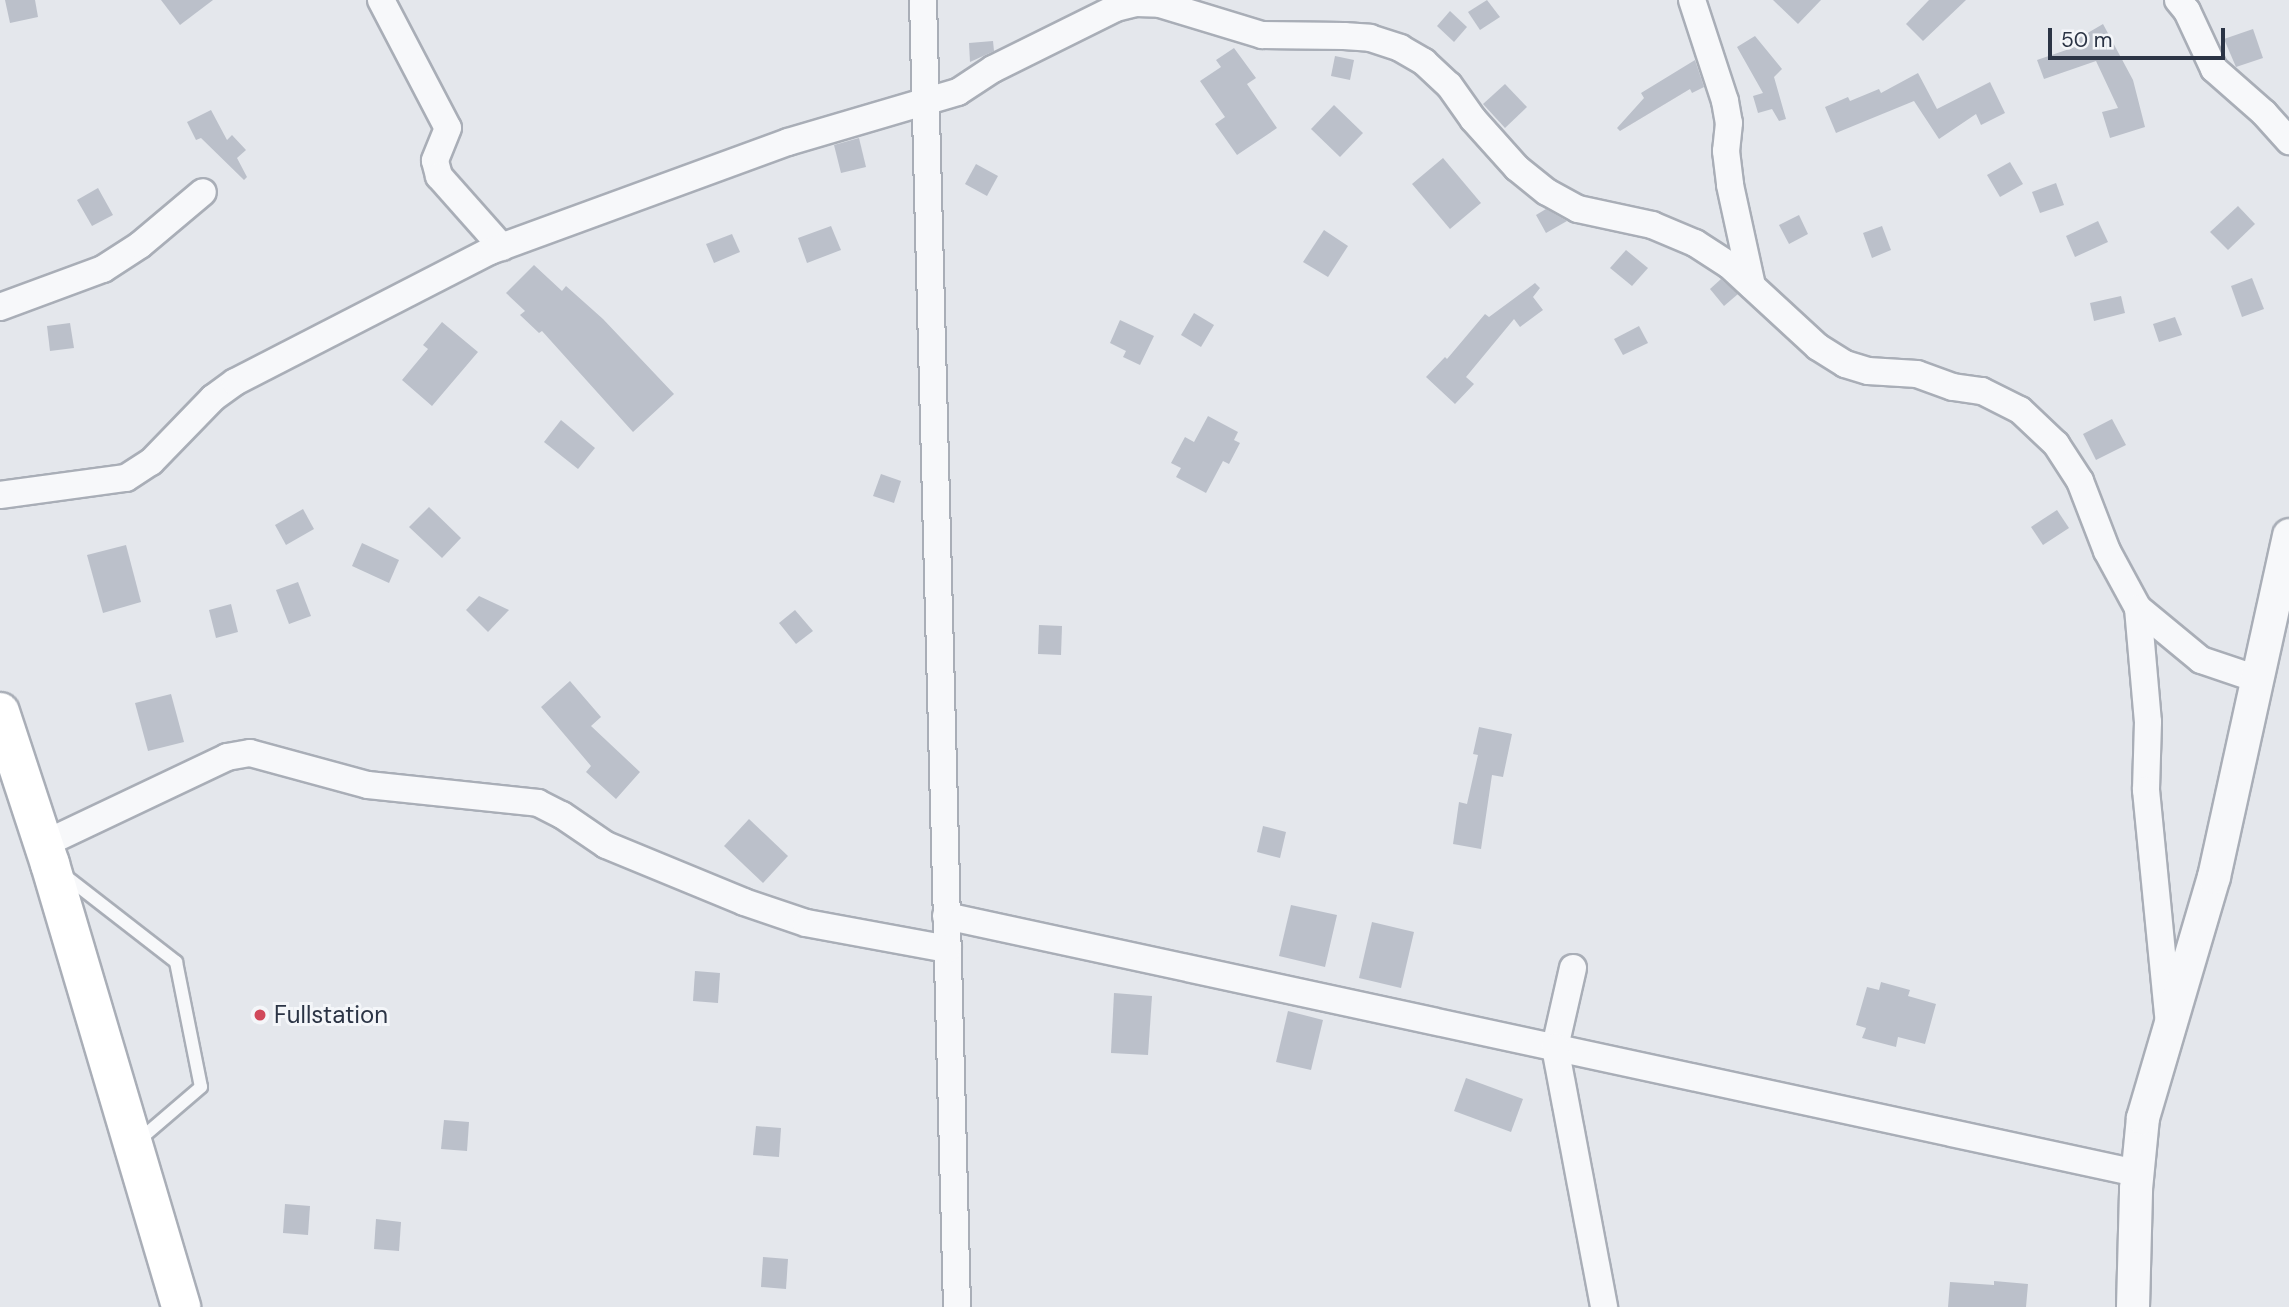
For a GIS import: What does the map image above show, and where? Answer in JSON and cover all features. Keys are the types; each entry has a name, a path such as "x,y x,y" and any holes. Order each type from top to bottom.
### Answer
{"highway":[{"path":"0,712 17,782 47,854 181,1307"}],"street":[{"path":"381,0 448,128 435,161 439,176 502,247"},
{"path":"923,0 957,1307"},
{"path":"1211,0 1227,25"},
{"path":"1692,0 1726,101 1729,123 1726,151 1730,185 1752,286"},
{"path":"2178,0 2187,11 2214,69 2263,113 2289,141"},
{"path":"0,495 126,478 151,462 213,398 244,377 502,247 788,142 958,92 993,69 1116,8 1136,3 1160,4 1262,35 1370,38 1400,48 1424,62 1449,85 1474,119 1517,168 1547,192 1577,209 1652,225 1695,243 1729,265 1818,347 1845,364 1868,372 1917,374 1953,387 1982,391 2020,410 2056,444 2080,481 2107,551 2138,608 2201,660 2257,679"},
{"path":"0,307 103,269 140,245 204,192"},
{"path":"2133,1307 2137,1173 2143,1118 2214,877 2289,535"},
{"path":"2138,608 2148,722 2147,803 2169,1028"},
{"path":"47,854 227,757 250,753 368,785 538,803 562,815 606,845 744,902 806,923 948,949"},
{"path":"946,916 2137,1173"},
{"path":"1573,968 1555,1047 1604,1307"}],"lane":[{"path":"47,854 176,962 201,1087 133,1146"}],"building":[{"path":"5,0 35,0 38,17 10,23"},
{"path":"161,0 213,0 180,25"},
{"path":"1487,0 1500,17 1480,30 1468,12"},
{"path":"1773,0 1821,0 1798,24"},
{"path":"1929,0 1966,0 1923,41 1906,24"},
{"path":"1450,11 1467,27 1454,42 1437,26"},
{"path":"2103,24 2133,80 2145,127 2110,138 2102,112 2118,108 2096,61 2044,79 2037,60 2078,46 2074,41"},
{"path":"2253,29 2263,58 2236,67 2224,39"},
{"path":"1755,36 1782,69 1774,77 1786,119 1779,121 1772,109 1758,113 1753,96 1763,93 1737,47"},
{"path":"993,41 994,51 970,62 969,43"},
{"path":"1234,48 1256,78 1247,84 1277,128 1237,155 1215,124 1225,117 1200,81 1221,67 1216,60"},
{"path":"1335,56 1354,60 1350,80 1331,76"},
{"path":"1695,60 1704,87 1692,93 1690,89 1620,131 1617,128 1644,98 1641,93"},
{"path":"1918,73 1937,109 1990,82 2005,113 1981,125 1976,114 1939,139 1914,101 1836,133 1825,107 1848,97 1850,101 1879,89 1881,93"},
{"path":"1505,84 1527,107 1505,128 1483,104"},
{"path":"1334,105 1363,133 1340,157 1311,129"},
{"path":"211,110 227,140 232,135 246,150 237,158 247,177 244,180 201,138 196,140 187,122"},
{"path":"859,138 866,167 841,173 834,145"},
{"path":"1443,158 1481,203 1450,229 1412,184"},
{"path":"2010,162 2023,184 2000,197 1987,175"},
{"path":"976,164 998,176 987,196 965,184"},
{"path":"2056,183 2064,205 2040,213 2032,192"},
{"path":"98,188 113,215 92,226 77,200"},
{"path":"2238,206 2255,224 2228,250 2210,232"},
{"path":"1546,209 1567,221 1546,233 1536,215"},
{"path":"1799,215 1808,234 1789,244 1779,225"},
{"path":"2098,221 2108,242 2075,257 2066,236"},
{"path":"831,226 841,250 807,263 798,238"},
{"path":"1882,226 1891,250 1872,258 1863,233"},
{"path":"1324,230 1348,246 1328,277 1303,262"},
{"path":"732,234 740,252 714,263 706,244"},
{"path":"1626,250 1648,268 1632,286 1610,268"},
{"path":"534,265 562,291 566,286 603,319 674,394 633,432 542,331 539,333 520,315 525,311 506,293"},
{"path":"2252,278 2264,309 2242,317 2231,286"},
{"path":"1721,279 1738,294 1724,306 1710,289"},
{"path":"1535,283 1540,288 1533,297 1543,310 1520,327 1514,319 1466,377 1474,384 1455,404 1426,377 1445,357 1447,359 1485,314 1489,317"},
{"path":"2121,296 2125,313 2094,321 2090,303"},
{"path":"1194,313 1214,325 1201,347 1181,335"},
{"path":"2175,317 2182,335 2159,342 2153,324"},
{"path":"1120,320 1154,336 1140,365 1123,357 1126,351 1110,343"},
{"path":"442,322 478,352 432,406 402,380 428,349 423,345"},
{"path":"70,323 74,348 50,351 47,326"},
{"path":"1639,326 1648,343 1623,355 1614,339"},
{"path":"1208,416 1238,432 1234,440 1240,443 1229,464 1223,461 1206,493 1176,477 1181,468 1171,463 1185,437 1194,442"},
{"path":"2112,419 2126,445 2096,460 2083,434"},
{"path":"561,420 595,448 578,469 544,442"},
{"path":"881,474 901,481 894,503 873,496"},
{"path":"429,507 461,538 442,558 409,527"},
{"path":"303,509 314,529 286,545 275,525"},
{"path":"2057,510 2069,528 2043,545 2031,527"},
{"path":"362,543 399,560 389,583 352,566"},
{"path":"126,545 141,602 103,613 87,555"},
{"path":"298,582 311,616 289,624 276,590"},
{"path":"479,596 509,610 488,632 466,610"},
{"path":"231,604 238,632 216,638 209,610"},
{"path":"795,610 813,631 796,644 779,623"},
{"path":"1039,625 1062,626 1061,655 1038,654"},
{"path":"570,681 601,717 591,726 640,772 616,799 586,772 591,766 541,707"},
{"path":"171,694 184,742 148,751 135,703"},
{"path":"1479,727 1512,734 1503,777 1492,775 1481,849 1453,844 1459,802 1467,804 1478,755 1473,754"},
{"path":"749,819 788,856 763,883 724,846"},
{"path":"1263,826 1286,832 1280,858 1257,852"},
{"path":"1291,905 1337,915 1325,967 1279,956"},
{"path":"1372,922 1414,932 1401,988 1359,978"},
{"path":"695,971 720,973 718,1003 693,1001"},
{"path":"1881,982 1910,990 1908,996 1936,1004 1925,1044 1898,1037 1896,1047 1862,1038 1866,1028 1856,1025 1867,987 1879,990"},
{"path":"1114,993 1152,996 1148,1055 1111,1053"},
{"path":"1288,1011 1323,1020 1311,1070 1276,1062"},
{"path":"1466,1078 1523,1099 1511,1132 1454,1111"},
{"path":"444,1120 469,1122 467,1151 441,1149"},
{"path":"756,1126 781,1128 779,1157 753,1155"},
{"path":"285,1204 310,1206 308,1235 283,1233"},
{"path":"376,1219 401,1222 399,1251 374,1249"},
{"path":"763,1257 788,1259 786,1289 761,1287"},
{"path":"1994,1281 2028,1284 2026,1307 1948,1307 1950,1282 1994,1285"}],"place":[{"name":"Fullstation","path":"260,1015"}]}
